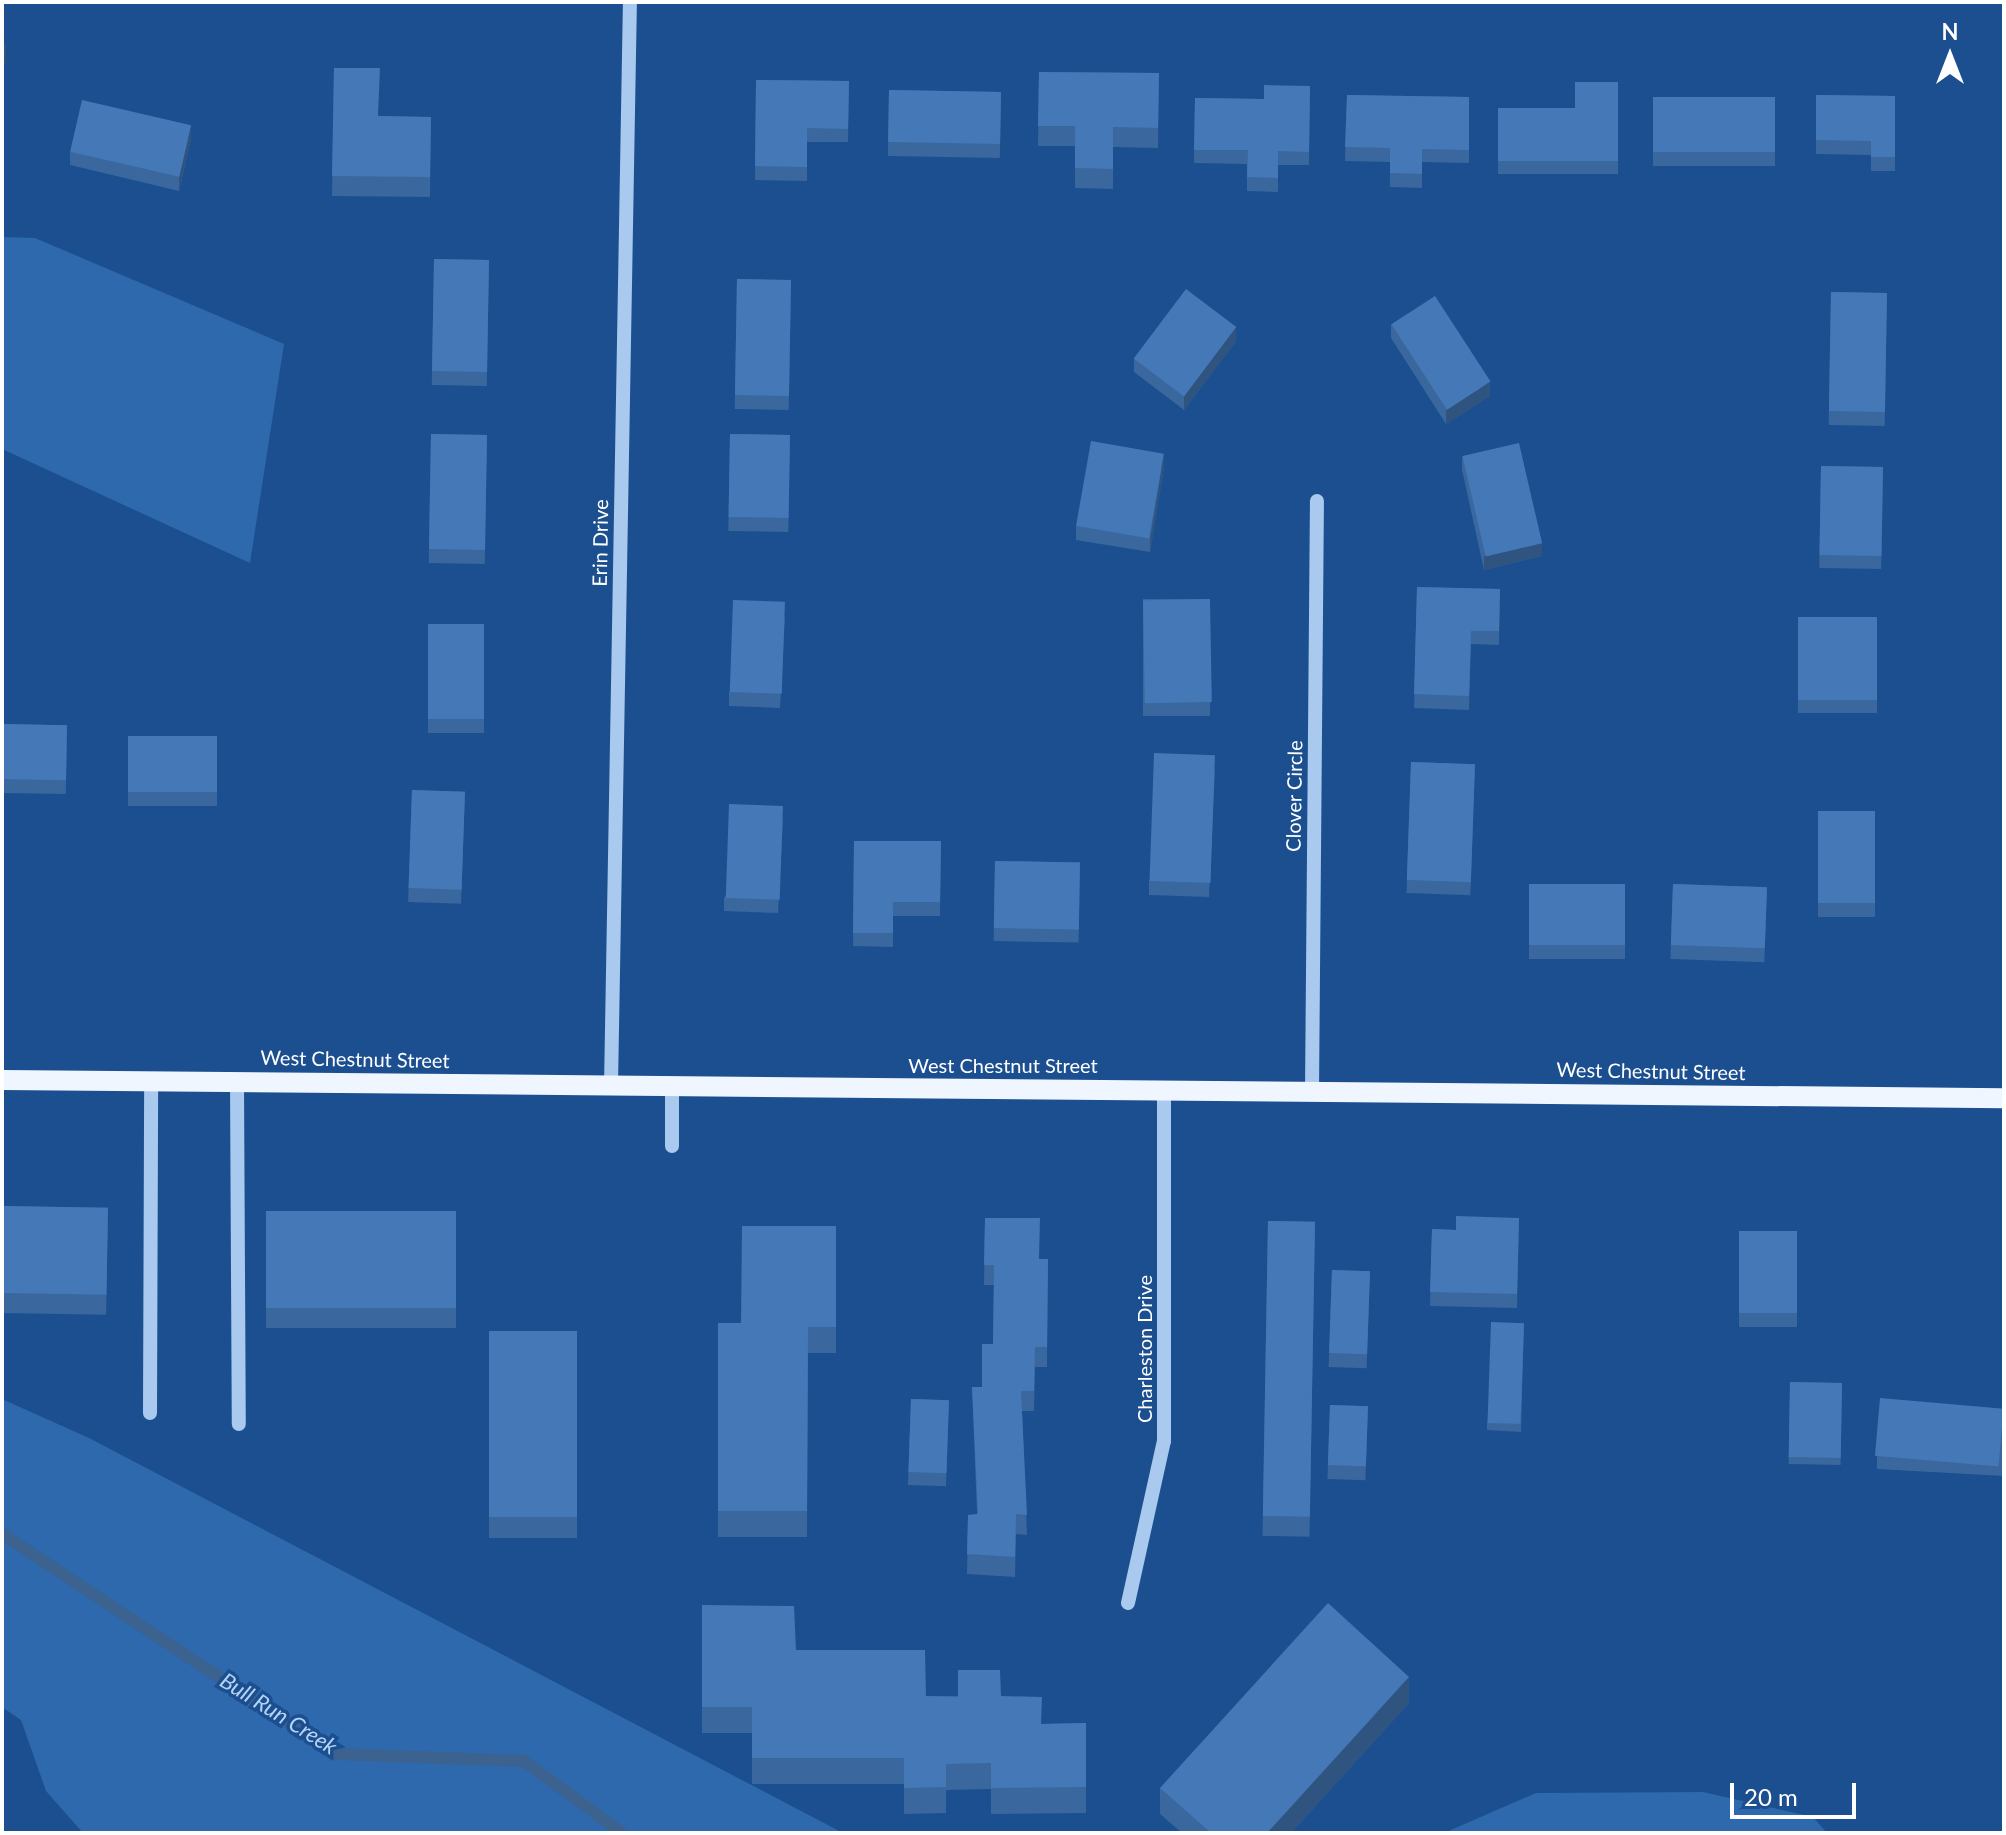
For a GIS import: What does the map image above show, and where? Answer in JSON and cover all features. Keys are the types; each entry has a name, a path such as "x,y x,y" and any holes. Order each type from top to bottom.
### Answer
{"main road":[{"name":"West Chestnut Street","path":"2,1080 2004,1098"}],"street":[{"name":"Erin Drive","path":"611,1086 630,2"},
{"name":"Clover Circle","path":"1312,1092 1317,501"},
{"path":"150,1413 151,1082"},
{"path":"237,1082 239,1424"},
{"path":"672,1086 672,1146"},
{"name":"Charleston Drive","path":"1128,1603 1164,1441 1164,1091"}],"shaded area":[{"path":"2,237 35,238 284,344 250,563 2,449"},
{"path":"2,1399 89,1438 843,1833 83,1833 46,1791 21,1720 2,1707"},
{"path":"1703,1792 1813,1817 1827,1833 1444,1833 1536,1793"}],"building":[{"path":"334,68 380,68 378,116 431,117 430,177 332,176"},
{"path":"1039,72 1159,73 1158,128 1113,127 1113,169 1075,168 1075,126 1038,126"},
{"path":"756,80 849,81 848,129 807,128 807,167 755,166"},
{"path":"1575,82 1618,82 1618,161 1498,161 1498,108 1575,108"},
{"path":"1264,85 1310,86 1309,152 1278,151 1278,178 1247,177 1248,150 1194,150 1195,98 1264,99"},
{"path":"889,90 1001,92 1000,144 888,142"},
{"path":"1347,95 1469,97 1469,150 1422,149 1422,174 1390,173 1390,148 1345,147"},
{"path":"1816,95 1895,96 1895,157 1871,157 1871,141 1816,140"},
{"path":"1653,97 1775,97 1775,152 1653,152"},
{"path":"82,100 191,125 179,177 70,152"},
{"path":"434,259 489,260 487,372 432,371"},
{"path":"737,279 791,280 789,396 735,395"},
{"path":"1186,289 1236,327 1184,396 1134,358"},
{"path":"1831,292 1887,293 1885,412 1829,411"},
{"path":"1435,296 1491,382 1447,410 1391,324"},
{"path":"431,434 487,435 485,550 429,549"},
{"path":"730,434 790,435 789,518 729,517"},
{"path":"1091,441 1164,454 1149,539 1076,526"},
{"path":"1519,443 1542,543 1486,556 1462,456"},
{"path":"1821,466 1883,467 1881,556 1819,555"},
{"path":"1417,587 1500,589 1499,631 1471,631 1469,696 1414,694"},
{"path":"1210,599 1212,702 1145,703 1143,600"},
{"path":"733,600 785,602 782,694 730,692"},
{"path":"1798,617 1877,617 1877,700 1798,700"},
{"path":"428,624 484,624 484,719 428,719"},
{"path":"2,724 67,725 66,780 2,779"},
{"path":"128,736 217,736 217,792 128,792"},
{"path":"1154,753 1215,755 1210,883 1150,881"},
{"path":"1411,762 1475,764 1471,882 1407,880"},
{"path":"412,790 465,792 462,890 409,888"},
{"path":"729,804 783,806 780,900 726,898"},
{"path":"1818,811 1875,811 1875,903 1818,903"},
{"path":"854,841 941,841 940,902 893,902 893,933 853,933"},
{"path":"995,861 1080,862 1079,929 994,928"},
{"path":"1529,884 1625,884 1625,945 1529,945"},
{"path":"1673,884 1767,887 1765,948 1671,945"},
{"path":"2,1206 108,1208 106,1295 2,1293"},
{"path":"266,1211 456,1211 456,1308 266,1308"},
{"path":"1456,1216 1519,1218 1517,1294 1430,1292 1432,1229 1456,1230"},
{"path":"985,1218 1040,1218 1039,1259 1048,1259 1047,1347 1035,1347 1034,1391 1021,1391 1027,1515 1016,1514 1015,1557 967,1554 968,1515 978,1514 972,1387 982,1387 982,1344 993,1344 994,1265 984,1265"},
{"path":"1268,1221 1315,1222 1310,1517 1263,1516"},
{"path":"742,1226 836,1226 836,1327 808,1327 807,1511 718,1511 718,1323 741,1323"},
{"path":"1739,1231 1797,1231 1797,1313 1739,1313"},
{"path":"1332,1270 1370,1271 1367,1354 1329,1353"},
{"path":"1491,1322 1524,1323 1520,1424 1487,1423"},
{"path":"489,1331 577,1331 577,1517 489,1517"},
{"path":"1790,1382 1842,1383 1841,1458 1789,1457"},
{"path":"1880,1398 2004,1409 1998,1467 1875,1456"},
{"path":"911,1399 949,1400 946,1473 908,1472"},
{"path":"1330,1405 1368,1406 1366,1466 1328,1465"},
{"path":"1328,1603 1409,1677 1267,1833 1211,1833 1160,1788"},
{"path":"702,1605 794,1606 796,1650 925,1650 926,1696 958,1697 958,1670 1000,1670 1001,1696 1042,1697 1041,1724 1086,1723 1086,1787 991,1788 991,1763 946,1764 946,1787 904,1788 904,1758 752,1758 752,1707 702,1707"}],"waterway":[{"name":"Bull Run Creek","path":"2,1534 336,1754 524,1761 622,1833"}]}
